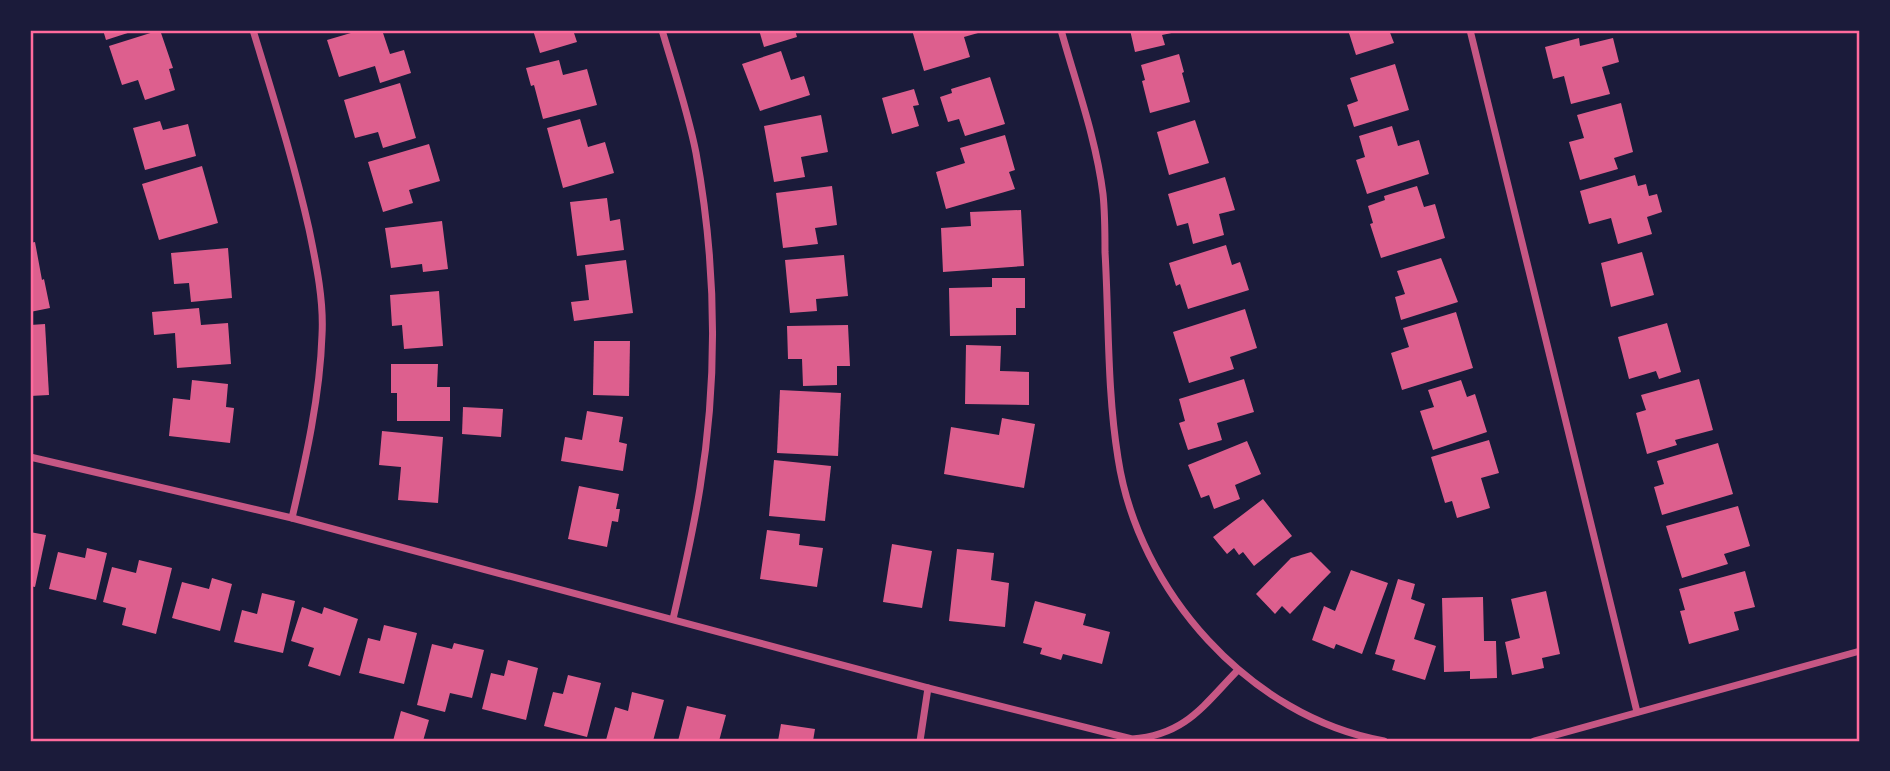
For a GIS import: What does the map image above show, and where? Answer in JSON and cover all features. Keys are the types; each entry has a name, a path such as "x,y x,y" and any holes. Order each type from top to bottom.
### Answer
{"street":[{"path":"253,30 295,172 314,252 320,293 322,334 314,404 292,518"},
{"path":"662,30 695,150 708,239 712,304 712,354 700,487 673,619"},
{"path":"1061,30 1093,145 1103,196 1114,432 1125,490 1145,545 1164,581 1210,643 1237,671 1262,690 1320,720 1368,738 1384,741"},
{"path":"1470,30 1637,712"},
{"path":"30,457 292,518 928,688 1132,739 1165,733 1186,722 1237,671"},
{"path":"1534,741 1860,651"},
{"path":"919,741 928,688"}],"building":[{"path":"103,30 137,30 106,40"},
{"path":"160,30 173,68 169,69 175,90 145,100 138,80 122,85 109,46"},
{"path":"361,30 382,30 390,54 404,50 411,73 380,83 375,66 339,77 327,40"},
{"path":"533,30 573,30 577,42 540,53"},
{"path":"759,30 795,30 797,37 764,47"},
{"path":"912,30 977,30 978,33 964,37 970,57 924,71"},
{"path":"1130,30 1181,31 1162,35 1165,45 1135,52"},
{"path":"1348,30 1389,30 1394,43 1356,55"},
{"path":"1579,38 1580,46 1613,38 1619,62 1602,67 1610,94 1571,104 1564,76 1553,79 1545,47"},
{"path":"781,51 791,80 804,76 810,95 760,111 742,64"},
{"path":"1179,54 1190,102 1150,113 1141,65"},
{"path":"559,60 563,75 587,69 597,105 543,119 534,85 531,86 526,68"},
{"path":"1395,64 1409,110 1354,127 1347,105 1358,101 1350,78"},
{"path":"990,77 1005,124 965,136 959,119 948,122 940,97 952,93 951,89"},
{"path":"400,83 416,138 383,148 378,132 355,138 344,100"},
{"path":"914,89 919,105 913,106 919,126 892,134 882,98"},
{"path":"1621,103 1633,152 1614,158 1618,169 1580,180 1569,142 1584,138 1577,115"},
{"path":"821,115 828,152 801,157 805,177 774,182 764,126"},
{"path":"580,119 588,147 605,142 614,173 563,188 547,128"},
{"path":"1195,120 1209,163 1169,175 1157,132"},
{"path":"160,121 163,130 188,124 196,156 145,170 133,128"},
{"path":"1392,126 1398,146 1419,140 1429,174 1367,194 1356,160 1365,157 1359,136"},
{"path":"1005,135 1015,170 1009,172 1015,189 946,209 936,172 965,163 960,148"},
{"path":"429,144 440,181 409,190 413,203 383,212 368,162"},
{"path":"202,166 218,223 159,240 142,184"},
{"path":"1635,175 1638,186 1646,184 1649,196 1657,194 1662,212 1647,217 1652,234 1618,244 1611,218 1589,224 1580,191"},
{"path":"1225,177 1235,210 1219,214 1224,235 1193,244 1188,223 1177,226 1168,194"},
{"path":"832,186 837,225 815,228 818,244 783,248 776,193"},
{"path":"1417,186 1424,207 1435,204 1445,238 1381,258 1370,224 1373,223 1368,206 1385,200 1384,196"},
{"path":"607,198 610,221 620,219 624,250 577,256 570,202"},
{"path":"1021,210 1024,266 943,272 941,228 971,226 970,212"},
{"path":"442,221 448,269 423,272 422,264 391,268 385,228"},
{"path":"35,242 50,308 30,312 30,243"},
{"path":"1226,245 1232,265 1240,262 1249,290 1188,309 1180,284 1176,286 1169,263"},
{"path":"228,248 232,298 191,302 189,283 174,284 171,253"},
{"path":"1642,252 1654,295 1611,307 1601,263"},
{"path":"844,255 848,296 816,299 817,311 790,313 785,260"},
{"path":"1441,258 1458,302 1401,320 1395,297 1405,294 1397,271"},
{"path":"626,260 633,313 574,321 571,302 589,300 585,265"},
{"path":"992,278 1025,278 1025,308 1016,308 1016,335 950,336 949,288 992,287"},
{"path":"439,291 443,346 404,349 402,325 392,326 390,295"},
{"path":"199,308 201,325 228,323 231,364 177,368 175,333 154,335 152,312"},
{"path":"1245,309 1257,348 1230,357 1234,369 1189,383 1173,332"},
{"path":"1456,312 1473,368 1402,390 1391,353 1409,347 1403,328"},
{"path":"1667,323 1681,372 1659,379 1656,371 1629,379 1618,337"},
{"path":"45,324 49,395 30,396 30,325"},
{"path":"848,325 850,366 837,366 837,385 803,386 802,359 788,359 787,326"},
{"path":"594,341 630,341 629,396 593,395"},
{"path":"966,345 1001,346 1000,371 1029,372 1029,405 965,404"},
{"path":"391,364 438,364 437,387 450,387 450,421 397,421 397,393 391,393"},
{"path":"1244,379 1254,412 1217,423 1222,440 1188,450 1179,423 1185,421 1179,399"},
{"path":"1699,379 1713,430 1675,440 1677,445 1647,454 1636,413 1646,410 1641,395"},
{"path":"192,380 228,384 226,407 234,408 230,443 169,436 173,398 190,400"},
{"path":"1461,380 1467,397 1475,394 1487,432 1433,450 1420,411 1434,407 1428,390"},
{"path":"780,390 841,393 838,456 777,453"},
{"path":"463,407 503,409 501,437 462,434"},
{"path":"587,411 623,417 619,442 627,444 623,471 561,461 565,437 582,440"},
{"path":"1002,418 1035,424 1024,488 944,474 951,427 999,435"},
{"path":"382,431 443,437 438,503 398,500 401,467 379,465"},
{"path":"1489,440 1499,473 1481,478 1490,508 1457,518 1452,501 1445,503 1431,457"},
{"path":"1247,441 1261,474 1235,485 1240,499 1214,509 1209,495 1201,498 1188,465"},
{"path":"1718,443 1733,494 1662,515 1654,487 1664,484 1657,461"},
{"path":"774,460 831,466 825,521 769,516"},
{"path":"579,486 619,494 616,509 620,509 618,522 612,521 607,547 568,539"},
{"path":"1263,499 1292,536 1254,566 1243,552 1239,555 1234,548 1227,554 1213,537"},
{"path":"1738,506 1750,546 1724,554 1728,564 1682,578 1666,526"},
{"path":"767,530 800,534 799,545 823,548 817,587 760,579"},
{"path":"30,532 46,535 35,587 30,586"},
{"path":"892,544 932,551 922,608 883,602"},
{"path":"87,548 107,553 96,600 49,589 58,552 85,558"},
{"path":"957,549 994,553 991,580 1009,583 1005,627 949,621"},
{"path":"1311,552 1331,572 1290,614 1282,606 1275,614 1256,594 1291,558"},
{"path":"139,560 172,568 156,634 122,625 126,608 103,602 112,567 136,573"},
{"path":"1351,570 1388,583 1362,654 1336,644 1334,649 1312,640 1324,606 1335,611"},
{"path":"1745,571 1755,607 1734,612 1739,630 1689,644 1680,611 1685,610 1679,589"},
{"path":"212,578 232,584 220,631 172,618 182,582 209,589"},
{"path":"1398,579 1415,584 1411,599 1425,604 1414,639 1436,646 1425,680 1392,670 1395,660 1375,654"},
{"path":"1546,591 1560,654 1542,658 1544,668 1512,675 1505,642 1520,638 1511,599"},
{"path":"262,593 295,601 283,653 234,642 242,610 257,614"},
{"path":"1483,597 1484,641 1496,641 1497,678 1470,679 1470,671 1444,672 1442,598"},
{"path":"1035,601 1086,614 1083,625 1110,632 1102,664 1063,654 1061,660 1040,654 1042,648 1023,643"},
{"path":"302,607 322,614 324,607 358,619 340,676 308,666 314,648 291,641"},
{"path":"384,625 417,633 404,684 359,673 368,638 380,641"},
{"path":"454,643 484,650 472,698 450,693 445,712 417,705 432,644 452,649"},
{"path":"508,660 538,668 526,720 482,709 491,673 504,676"},
{"path":"568,675 601,683 587,737 544,726 553,692 563,694"},
{"path":"632,692 664,700 653,741 606,740 615,707 628,711"},
{"path":"687,706 726,715 719,741 678,741"},
{"path":"401,711 429,720 423,741 393,741"},
{"path":"781,724 815,729 813,741 778,741"}]}
